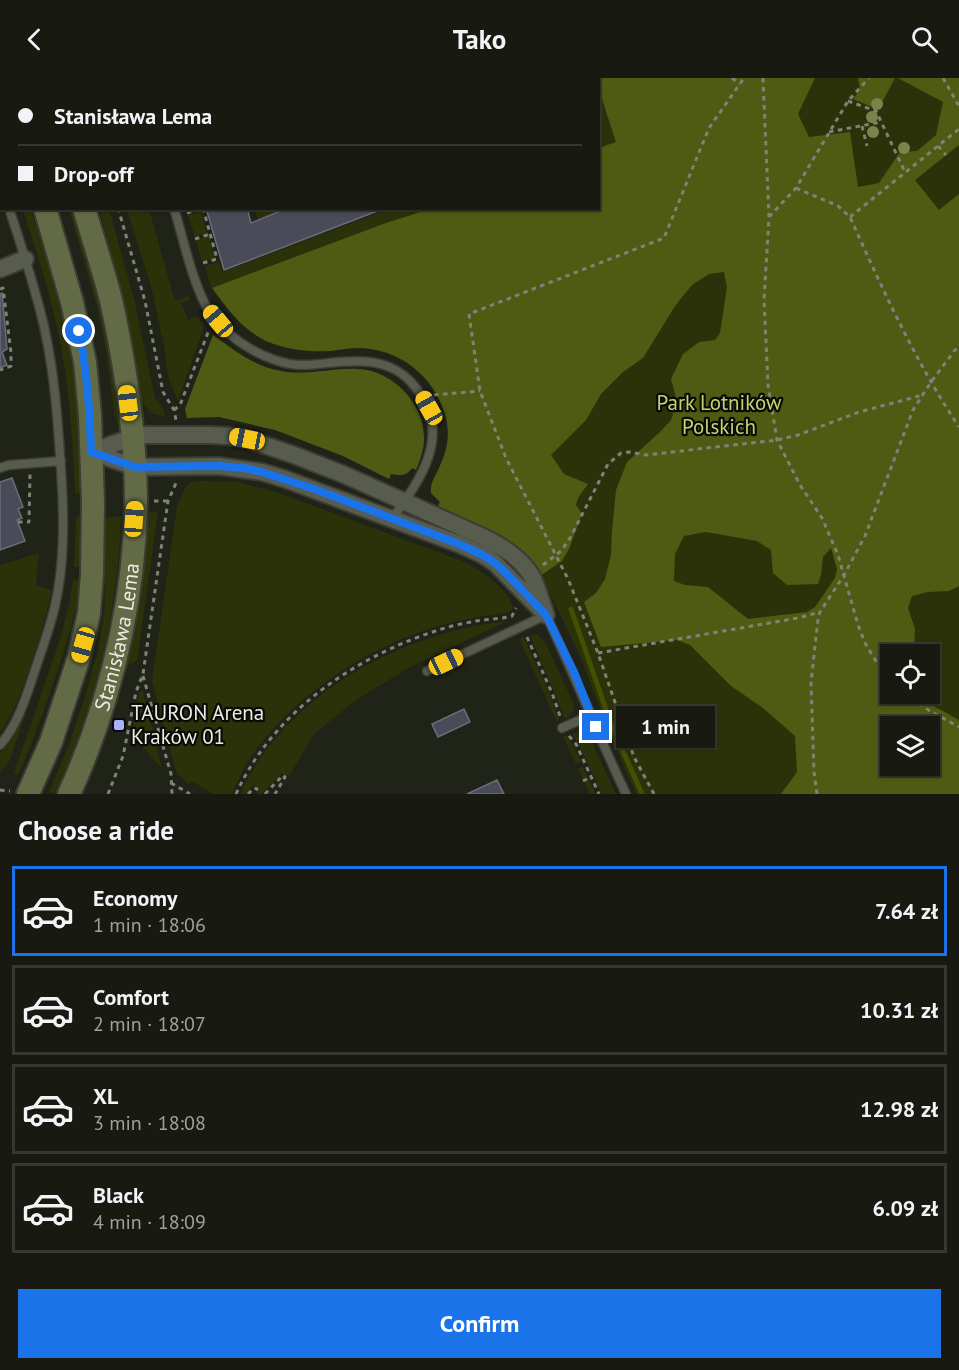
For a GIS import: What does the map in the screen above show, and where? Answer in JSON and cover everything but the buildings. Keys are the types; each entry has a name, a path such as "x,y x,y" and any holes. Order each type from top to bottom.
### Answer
{"main road":[{"name":"Stanisława Lema","path":"20,792 41,767 62,712 87,627 91,599 93,503 88,390 81,341 72,302 46,210"},
{"name":"Stanisława Lema","path":"69,794 97,722 119,646 133,551 136,502 133,437 124,366 115,318 85,210"}],"street":[{"path":"0,269 25,260"},
{"path":"91,452 133,437 177,434 247,439 294,455 503,547 531,575 546,615"},
{"path":"91,452 135,467 244,468 317,490 483,555 506,573 546,615"}],"lane":[{"path":"0,745 15,723 24,704 48,634 60,573 63,504 52,371 45,331 10,210"},
{"path":"175,210 206,307 228,333 245,346 264,356 286,363 304,365 355,361 385,365 412,382 421,394 429,408 433,423 431,450 426,465 405,502 392,519"},
{"path":"0,468 9,465 61,461"},
{"path":"427,671 546,615 574,672 626,794"},
{"path":"563,728 591,715"}],"path":[{"path":"732,78 740,84"},
{"path":"654,794 634,757 598,653 568,579 506,458 480,391 469,314 664,238 709,128 744,78"},
{"path":"763,78 769,217 764,299 768,385 777,440 800,485 822,518 838,555 865,643 880,667"},
{"path":"769,217 796,188 848,101 869,78"},
{"path":"943,78 959,106"},
{"path":"848,101 876,111 905,172"},
{"path":"829,132 881,122"},
{"path":"862,126 867,146"},
{"path":"850,216 959,129"},
{"path":"938,146 946,156"},
{"path":"796,188 838,206 850,216 892,308 931,382 959,426"},
{"path":"119,210 145,301 163,392 176,417"},
{"path":"185,214 196,210"},
{"path":"201,264 217,259 203,210"},
{"path":"193,240 210,234"},
{"path":"0,289 3,288 11,366 0,370"},
{"path":"174,410 180,405 209,328"},
{"path":"817,794 814,772 811,683 820,612 844,575 865,536 913,410 931,382 955,350 959,348"},
{"path":"433,395 480,391"},
{"path":"556,556 569,540 609,464 621,453 646,455 777,440 798,435 860,412 923,395"},
{"path":"18,522 29,522 31,464"},
{"path":"108,794 123,756 136,692 143,674 168,501 179,477"},
{"path":"149,502 168,501"},
{"path":"236,794 250,766 268,741 313,698 344,674 387,650 426,634 474,621 512,616 516,610 516,604"},
{"path":"598,653 798,618 820,612"},
{"path":"512,616 525,635 552,693 563,728 576,744 599,794"},
{"path":"143,674 171,774 172,794"},
{"path":"920,704 959,727"},
{"path":"265,794 283,775 285,777 275,794"},
{"path":"584,781 591,777"},
{"path":"171,783 190,794"},
{"path":"248,794 254,788 257,789 254,794"},
{"path":"0,790 20,792"}],"green space":[{"name":"Park Lotników Polskich","path":"600,78 959,78 959,794 636,794 581,658 545,583 534,566 500,535 438,506 440,502 431,493 432,483 446,449 448,429 441,403 428,382 420,372 400,357 376,349 307,351 270,343 249,330 231,313 212,288 205,266 219,262 222,272 381,212 381,210 600,210"},
{"name":"Park Lotników Polskich","path":"600,78 815,78 798,114 809,137 850,132 858,187 879,183 900,152 917,151 936,135 943,102 898,78 959,78 959,145 915,180 939,210 959,194 959,586 949,591 928,592 912,596 908,608 915,629 914,644 880,644 880,704 930,704 959,720 959,794 781,794 797,772 795,736 763,708 731,686 690,645 677,640 601,647 584,602 596,593 605,579 611,555 616,490 627,462 671,420 677,401 671,379 683,354 699,342 715,340 720,333 727,287 724,272 709,274 692,285 675,306 643,358 623,372 601,394 586,420 551,455 564,474 588,484 578,498 576,505 582,514 569,549 562,561 540,576 522,553 500,535 438,506 440,502 431,493 431,489 446,449 447,422 440,401 432,388 412,366 372,349 308,351 271,343 245,327 212,288 427,210 600,210 600,148 616,142 600,93","holes":["706,532 757,541 771,550 773,573 787,585 818,584 823,557 831,548 837,569 835,578 815,607 807,612 748,619 708,587 685,585 674,581 675,554 684,536"]},
{"path":"858,78 895,78 877,109 853,99 860,90"},
{"path":"23,210 31,210 56,292 68,342 78,418 83,494 75,493 69,401 64,364 44,277"},
{"path":"69,210 75,210 95,278 114,366 121,432 114,414 107,356 98,310"},
{"path":"100,210 109,210 134,299 155,398 164,410 165,417 152,413 140,401"},
{"path":"127,210 149,210 175,301 188,296 190,300 181,303 188,320 198,316 204,327 178,401 169,380 152,290"},
{"path":"256,210 284,210 258,219"},
{"path":"201,211 207,233 195,237 188,215"},
{"path":"209,236 215,259 202,262 196,240"},
{"path":"213,335 245,357 271,369 301,373 359,369 372,371 395,383 413,402 423,426 423,447 416,470 412,468 403,475 391,474 389,479 343,456 275,430 219,417 187,418 185,409"},
{"path":"190,482 238,482 279,493 465,562 486,575 500,588 511,601 513,608 510,612 438,626 411,635 357,662 308,696 286,716 248,761 232,794 213,794 192,781 189,784 176,772 152,681 177,507"},
{"path":"149,512 158,512 137,661 127,666 141,589"},
{"path":"77,516 84,516 83,565 74,567 76,519"},
{"path":"122,516 115,585 103,656 82,726 55,794 49,792 67,750 98,650 105,606 102,518"},
{"path":"39,553 36,585 52,590 42,631 22,688 0,732 0,565"},
{"path":"73,579 81,583 71,626 49,696 18,775 14,773 60,639"},
{"path":"507,621 405,670 356,700 315,733 289,776 282,773 262,794 256,794 260,789 254,785 246,794 240,794 261,758 287,726 317,698 351,674 388,654 427,639 467,628"},
{"path":"536,634 544,640 573,702 574,709 565,719 530,635"},
{"path":"523,636 549,691 559,720 557,722 519,639"},
{"path":"140,691 143,692 162,769 132,735"},
{"path":"27,710 9,762 0,773 0,754"},
{"path":"581,732 589,736 616,794 602,794 572,734"},
{"path":"566,735 581,762 576,764 563,737"},
{"path":"583,767 596,794 590,794 578,769"}],"waterway":[{"path":"571,609 611,724 642,794"}],"place":[{"name":"TAURON Arena Kraków 01","path":"119,725"}],"route":[{"path":"79,331 88,390 91,452 135,467 219,466 262,472 317,490 483,555 506,573 546,615 574,672 596,727"}]}
